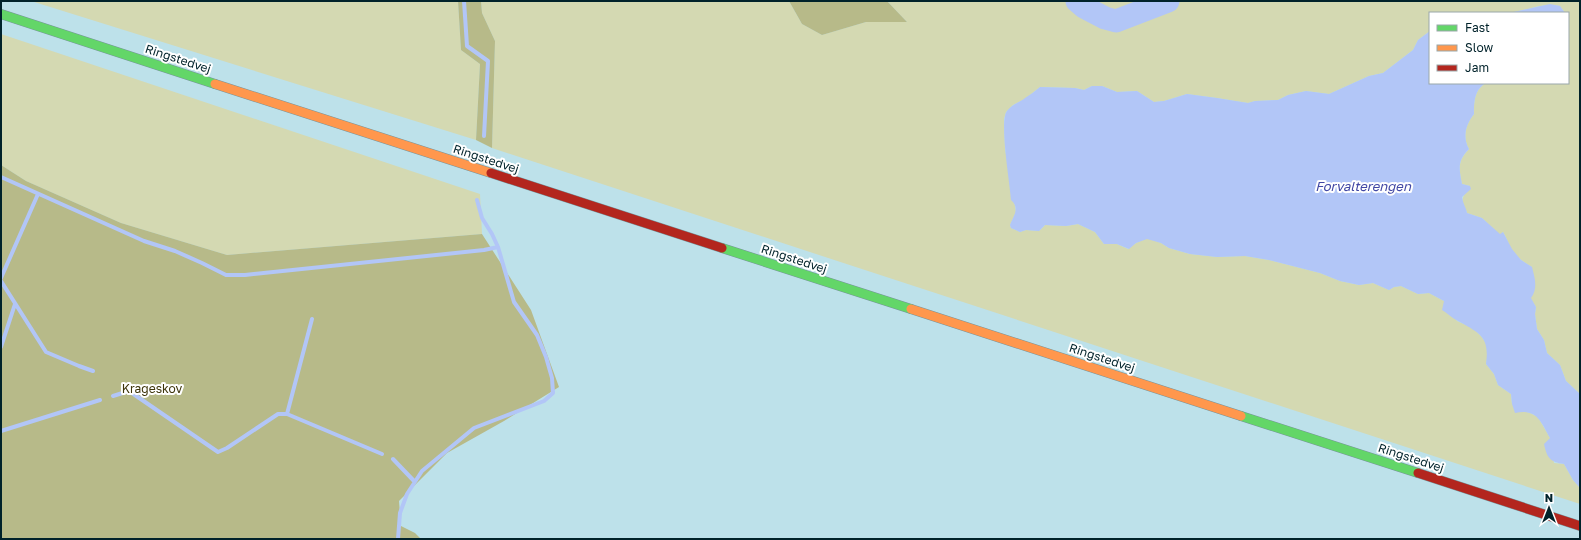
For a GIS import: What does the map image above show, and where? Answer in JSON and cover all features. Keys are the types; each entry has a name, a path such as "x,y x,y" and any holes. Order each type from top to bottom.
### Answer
{"main road":[{"name":"Ringstedvej","path":"1,14 1580,526"}],"green space":[{"path":"31,1 458,1 461,50 480,64 476,140"},
{"path":"458,1 481,1 482,13 495,41 492,148 476,140 480,64 461,50"},
{"path":"481,1 789,1 802,24 822,35 866,22 907,22 887,1 1580,1 1580,394 1566,381 1560,365 1547,353 1544,340 1537,329 1535,314 1536,307 1530,298 1532,267 1521,260 1514,253 1503,232 1500,235 1482,218 1467,213 1463,199 1470,186 1462,184 1460,169 1462,158 1469,149 1465,135 1467,126 1474,114 1477,93 1482,86 1485,84 1569,84 1569,12 1564,12 1560,6 1547,5 1515,12 1429,12 1429,32 1418,40 1413,50 1383,73 1369,76 1329,94 1306,91 1288,95 1278,100 1255,101 1248,103 1187,94 1164,101 1154,102 1137,91 1117,92 1102,86 1092,86 1084,90 1075,88 1040,87 1025,99 1013,105 1006,112 1004,119 1005,149 1016,212 1010,225 1011,228 1020,232 1026,230 1039,231 1045,225 1066,226 1078,224 1095,232 1104,244 1117,244 1128,249 1147,238 1161,243 1169,248 1190,254 1217,257 1245,256 1269,260 1320,273 1340,281 1359,285 1373,283 1389,290 1394,287 1401,286 1418,294 1429,293 1444,301 1457,321 1473,328 1486,343 1488,354 1486,364 1494,374 1498,385 1511,394 1512,404 1523,411 1538,417 1550,438 1554,463 1564,464 1573,480 1580,488 1580,504 492,148 495,41 482,13"},
{"path":"789,1 887,1 907,22 866,22 822,35 802,24"},
{"path":"1,34 480,194 482,234 227,255 121,223 26,181 1,165"},
{"name":"Krageskov","path":"1,165 26,181 121,223 227,255 482,234 531,310 559,387 504,421 447,453 399,501 401,526 415,533 421,539 1,539"}],"water":[{"path":"1550,4 1560,6 1564,12 1514,12"},
{"name":"Forvalterengen","path":"1429,32 1429,84 1485,84 1477,93 1474,114 1467,126 1465,135 1469,149 1462,157 1460,169 1462,184 1470,186 1471,189 1462,197 1462,199 1467,213 1482,218 1500,234 1503,232 1512,249 1521,260 1532,267 1535,279 1535,291 1531,298 1536,307 1535,314 1537,329 1544,340 1547,353 1560,365 1566,381 1580,394 1580,488 1573,480 1564,464 1555,462 1546,453 1544,444 1550,438 1541,422 1533,414 1522,412 1515,413 1511,394 1498,385 1494,374 1486,364 1486,347 1481,336 1442,310 1444,301 1429,293 1418,294 1401,286 1394,287 1389,290 1373,283 1359,285 1340,281 1320,273 1269,260 1245,256 1217,257 1190,254 1169,248 1161,243 1147,239 1136,243 1129,249 1117,244 1104,244 1095,232 1078,224 1066,226 1045,225 1039,231 1026,230 1020,232 1011,228 1010,225 1016,209 1011,200 1004,139 1005,117 1007,111 1011,107 1040,87 1075,88 1084,90 1092,86 1102,86 1117,92 1137,91 1154,102 1164,101 1187,94 1248,103 1255,101 1278,100 1288,95 1306,91 1329,94 1369,76 1383,73 1413,50 1418,40"}],"waterway":[{"path":"464,1 467,46 488,61 484,136"},
{"path":"1077,1 1084,7 1105,18 1116,21 1168,1"},
{"path":"1,177 144,241 175,251 226,275 245,275 484,250 498,247"},
{"path":"1,278 38,194"},
{"path":"398,539 400,513 407,494 422,471 474,428 544,401 553,393 552,378 546,357 537,335 514,302 498,247 482,218 477,200"},
{"path":"1,281 46,352 93,371"},
{"path":"1,347 15,304"},
{"path":"287,414 312,319"},
{"path":"113,396 129,391 218,452 227,448 278,414 287,414 382,454"},
{"path":"1,431 100,400"},
{"path":"393,459 414,481"}],"traffic: fast":[{"path":"1,14 215,84"},
{"path":"722,248 911,309"},
{"path":"1241,416 1418,473"}],"traffic: slow":[{"path":"215,84 491,173"},
{"path":"911,309 1241,416"}],"traffic: jam":[{"path":"491,173 722,248"},
{"path":"1418,473 1580,526"}]}
